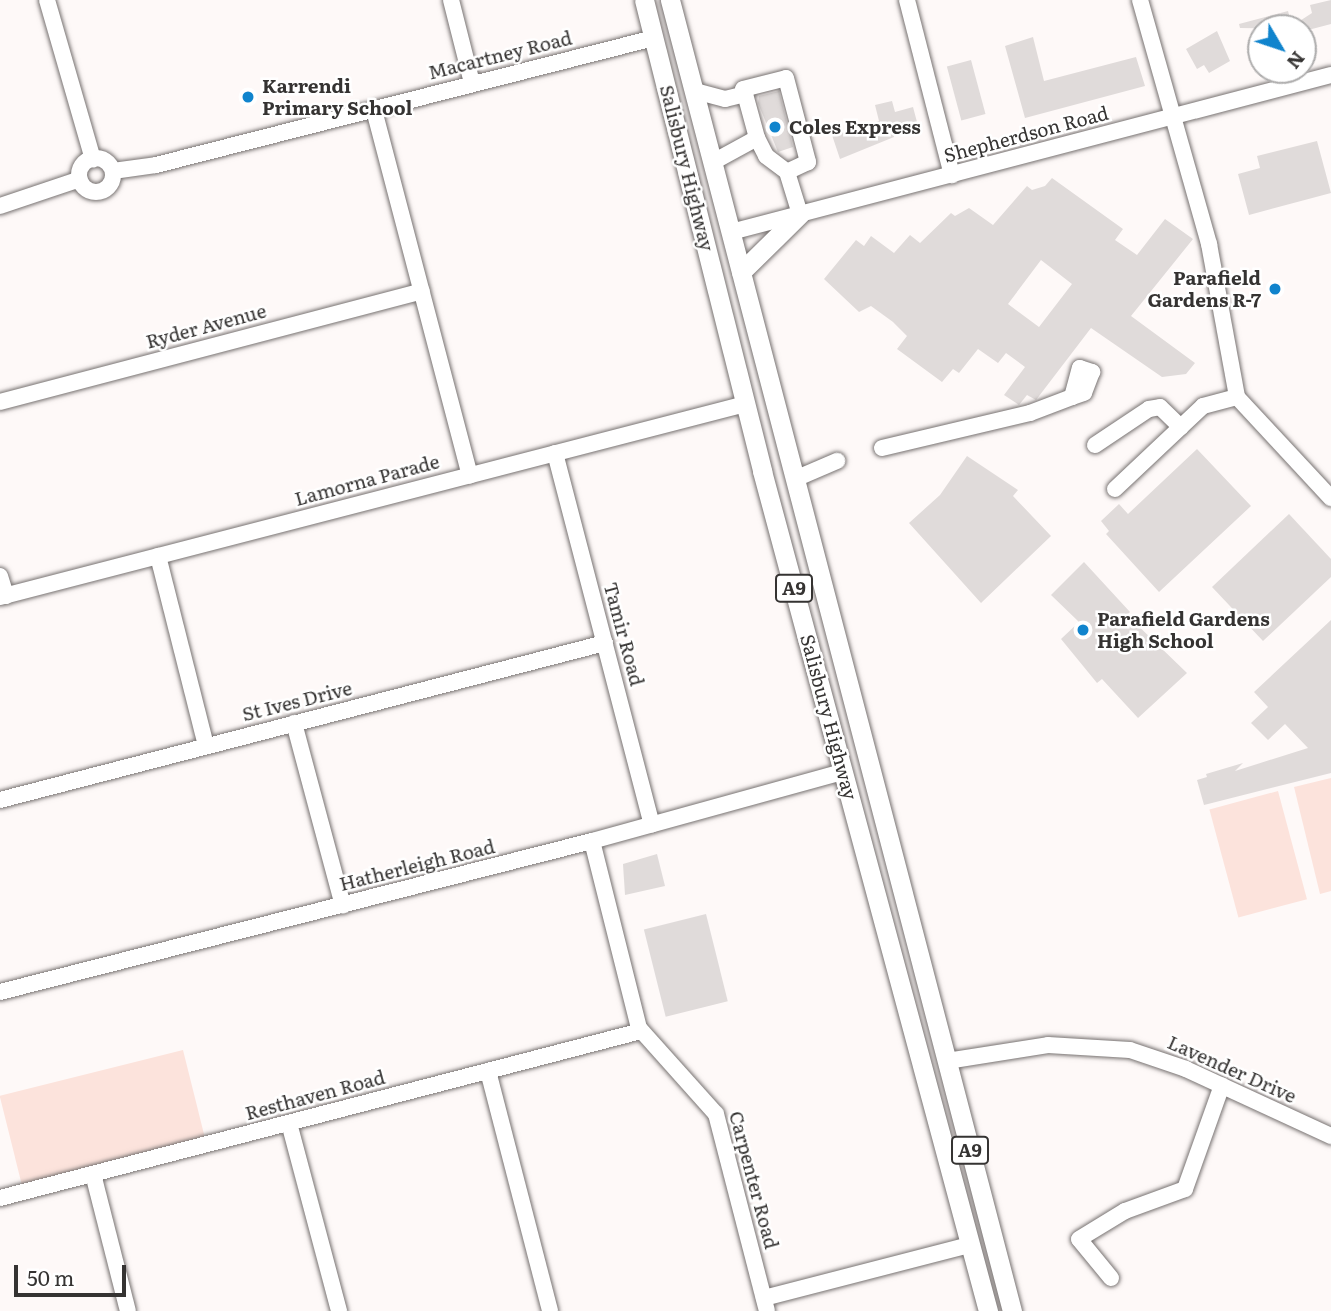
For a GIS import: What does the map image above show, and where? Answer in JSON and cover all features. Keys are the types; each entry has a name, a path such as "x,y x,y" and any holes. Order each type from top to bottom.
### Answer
{"main road":[{"name":"Salisbury Highway","path":"644,0 745,404 988,1311"},
{"name":"Salisbury Highway","path":"670,0 707,139 737,230 741,272 1012,1311"},
{"path":"654,38 679,32"},
{"path":"741,272 800,214"},
{"path":"705,238 737,230"},
{"path":"843,772 870,765"},
{"path":"923,1068 947,1061"},
{"path":"970,1245 993,1238"}],"street":[{"path":"47,0 93,159"},
{"path":"451,0 472,83"},
{"path":"907,0 952,175"},
{"path":"1140,0 1209,244 1237,397 1331,498"},
{"name":"Macartney Road","path":"113,172 156,165 654,38"},
{"name":"Shepherdson Road","path":"737,230 1331,75"},
{"path":"787,172 808,162 786,78 743,89 750,140 787,172 800,214"},
{"path":"695,91 725,99 745,94"},
{"path":"374,110 470,476"},
{"path":"716,160 750,140"},
{"path":"93,159 105,161 113,172 111,183 97,192 86,189 80,178 81,168 93,159"},
{"path":"0,206 80,178"},
{"name":"Ryder Avenue","path":"0,402 422,291"},
{"path":"882,448 1030,413 1072,397"},
{"path":"1115,489 1202,406 1237,397"},
{"name":"Lamorna Parade","path":"3,596 745,404"},
{"path":"1095,444 1149,409 1160,407 1181,427"},
{"name":"Tamir Road","path":"555,453 652,825"},
{"path":"795,479 837,461"},
{"path":"158,556 206,746"},
{"path":"0,576 3,596"},
{"name":"St Ives Drive","path":"0,800 605,643"},
{"path":"294,723 343,906"},
{"name":"Hatherleigh Road","path":"0,992 343,906 843,772"},
{"name":"Carpenter Road","path":"592,841 641,1031 716,1114 766,1305"},
{"name":"Resthaven Road","path":"0,1198 641,1031"},
{"name":"Lavender Drive","path":"947,1061 1048,1045 1105,1047 1153,1057 1222,1085 1331,1136"},
{"path":"488,1071 550,1311"},
{"path":"1111,1278 1079,1239 1125,1211 1185,1189 1222,1085"},
{"path":"289,1123 339,1311"},
{"path":"93,1174 128,1311"},
{"path":"766,1305 970,1245"}],"shaded area":[{"path":"1331,778 1331,891 1320,894 1294,787"},
{"path":"1278,791 1307,899 1238,918 1209,809"},
{"path":"183,1050 206,1144 23,1190 0,1096"}],"building":[{"path":"1331,0 1331,24 1317,28 1317,14 1310,14 1310,5"},
{"path":"1247,22 1247,28 1240,28 1239,24"},
{"path":"1217,31 1230,61 1209,73 1204,65 1197,69 1186,49"},
{"path":"1033,37 1044,81 1136,57 1145,86 1025,118 1005,46"},
{"path":"971,60 985,114 961,121 947,66"},
{"path":"779,91 793,147 778,152 758,103 759,96"},
{"path":"892,101 895,112 913,107 917,122 892,129 894,137 840,159 832,135 879,121 875,105"},
{"path":"1317,141 1331,193 1249,215 1238,174 1260,168 1257,156"},
{"path":"1052,178 1123,229 1115,240 1137,255 1165,219 1193,239 1131,316 1195,363 1186,374 1162,377 1091,328 1036,400 1027,395 1019,405 1004,395 1025,367 1006,353 998,363 978,349 959,373 953,369 942,382 897,349 907,336 893,322 871,306 859,312 824,279 856,240 864,246 871,236 894,253 910,235 920,243 951,213 955,216 969,208 993,225 1027,186 1032,190 1045,186","holes":["1041,260 1072,284 1039,327 1008,304"]},
{"path":"1197,449 1251,506 1159,592 1106,534 1109,531 1101,521 1119,504 1128,514"},
{"path":"967,456 1018,490 1013,496 1051,536 981,603 909,523 940,495"},
{"path":"1289,514 1331,559 1331,577 1263,641 1212,587"},
{"path":"1084,562 1130,612 1127,615 1187,673 1138,718 1102,679 1097,683 1061,639 1079,622 1051,595"},
{"path":"1331,620 1331,773 1204,805 1197,780 1207,777 1206,774 1243,763 1235,771 1308,748 1285,724 1268,740 1251,723 1268,707 1254,692"},
{"path":"657,854 665,886 625,895 623,864"},
{"path":"706,914 728,1001 666,1017 644,929"}],"place":[{"name":"Karrendi Primary School","path":"248,97"},
{"name":"Coles Express","path":"775,127"},
{"name":"Parafield Gardens R-7","path":"1275,289"},
{"name":"Parafield Gardens High School","path":"1083,630"}]}
